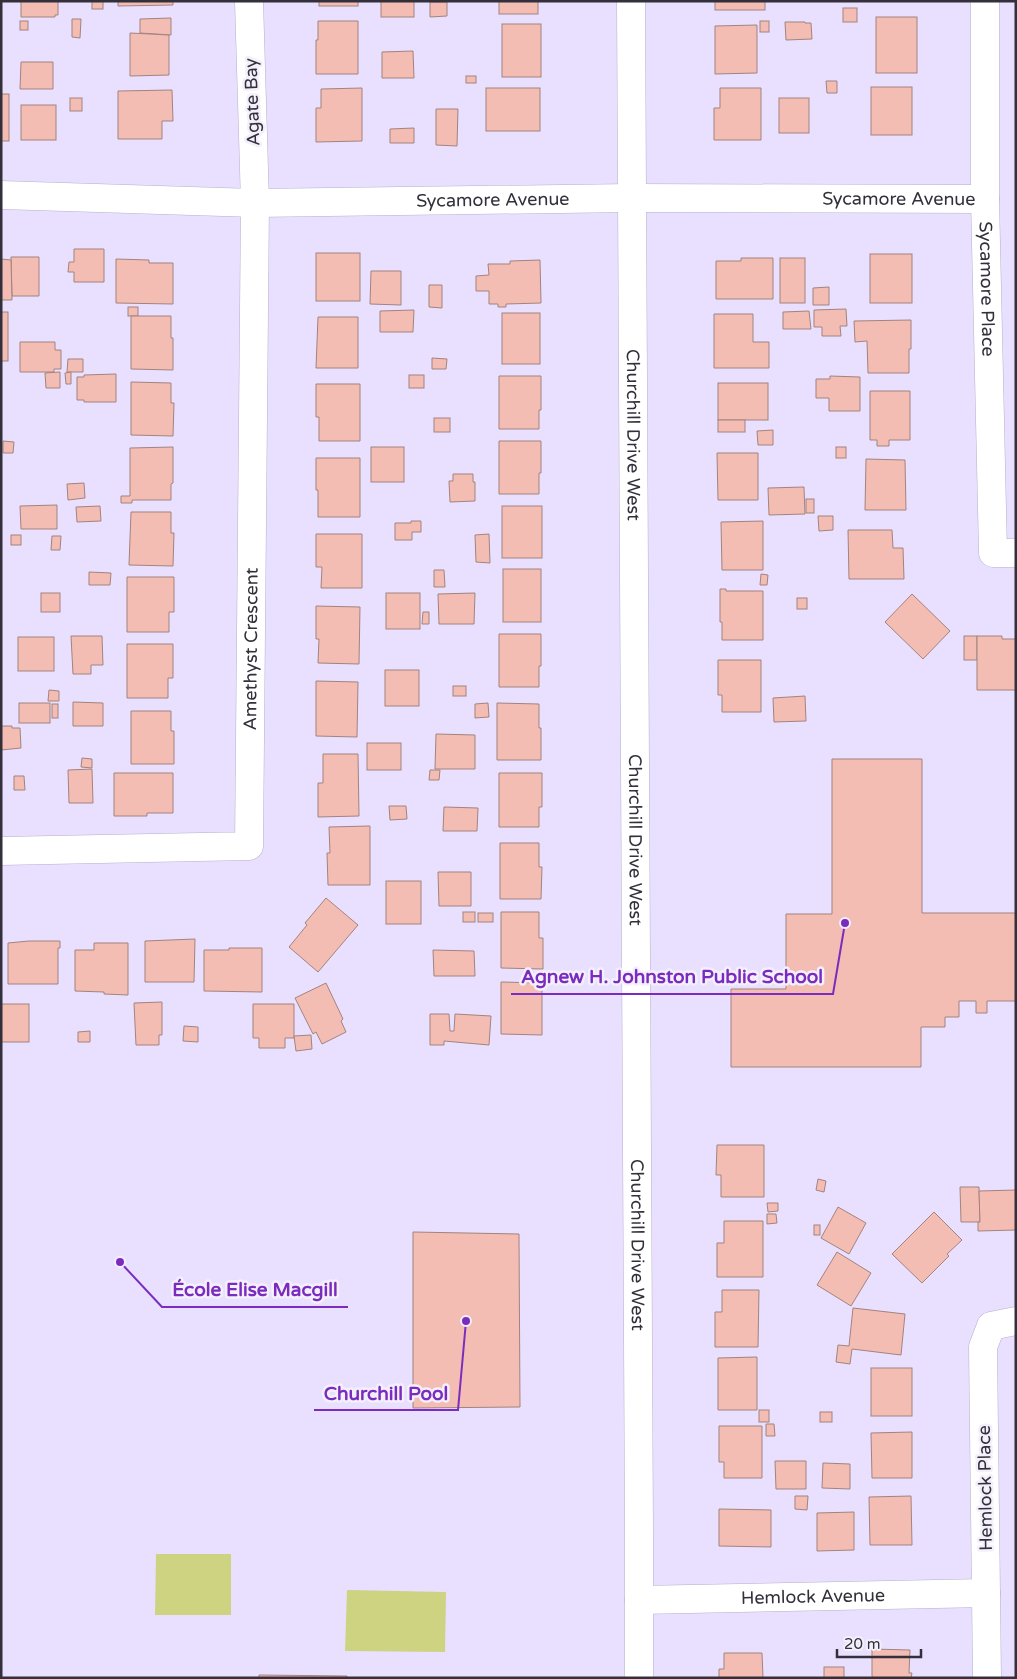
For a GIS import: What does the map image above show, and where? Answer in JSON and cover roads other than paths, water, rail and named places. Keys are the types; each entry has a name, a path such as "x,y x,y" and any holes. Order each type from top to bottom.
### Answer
{"street":[{"name":"Agate Bay","path":"249,1 255,203"},
{"name":"Churchill Drive West","path":"631,1 638,1678"},
{"name":"Sycamore Place","path":"985,1 985,199 993,552 1016,553"},
{"name":"Sycamore Avenue","path":"1,196 255,203 631,198 985,199"},
{"name":"Amethyst Crescent","path":"1,851 249,846 255,203"},
{"name":"Hemlock Place","path":"987,1678 983,1347 991,1326 1016,1320"},
{"name":"Hemlock Avenue","path":"639,1600 986,1593"}],"place":[{"name":"Agnew H. Johnston Public School","path":"845,923"},
{"name":"École Elise Macgill","path":"120,1262"},
{"name":"Churchill Pool","path":"466,1321"}]}
